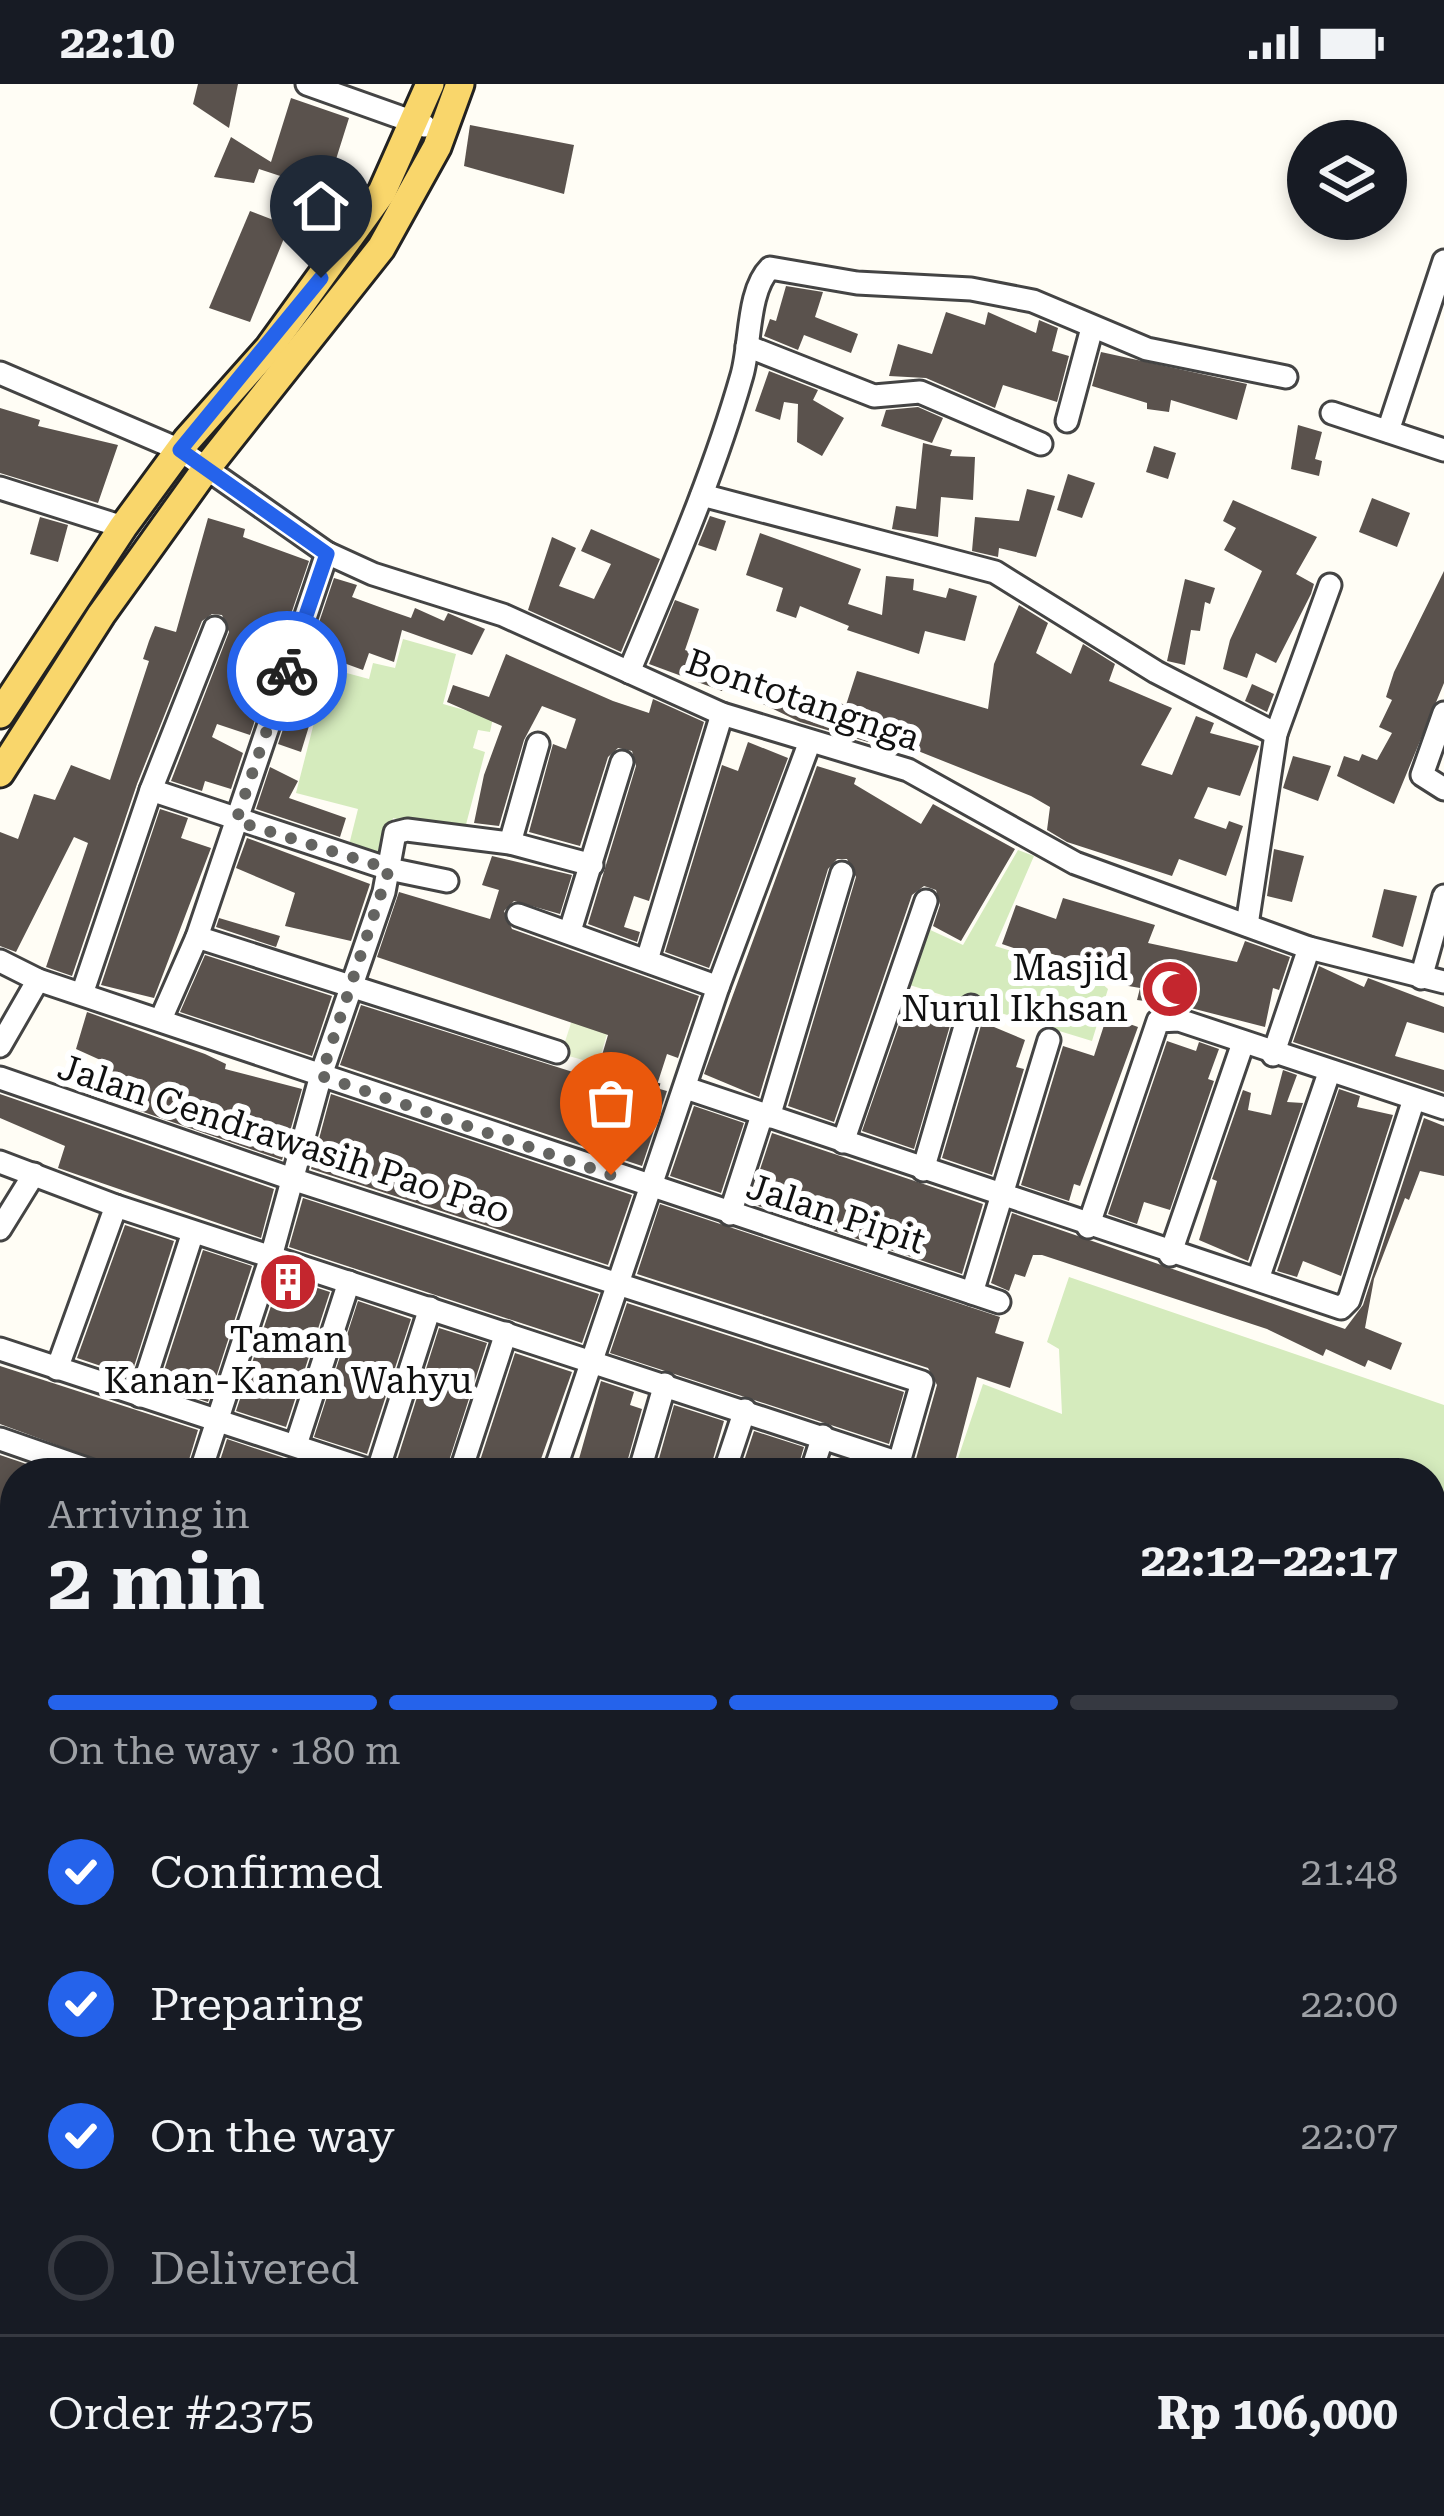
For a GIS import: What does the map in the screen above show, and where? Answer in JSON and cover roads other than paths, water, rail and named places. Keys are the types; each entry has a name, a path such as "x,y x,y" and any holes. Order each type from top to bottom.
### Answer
{"main road":[{"path":"0,714 123,527 180,450 269,348 348,242 382,192 430,84"},
{"path":"0,773 101,615 206,470 381,248 441,134 460,84"}],"street":[{"path":"307,84 441,134"},
{"path":"1388,431 1444,261"},
{"path":"629,671 703,495 762,278 776,268 857,283 970,289 1049,305 1092,328 1169,355 1286,377"},
{"path":"1067,421 1092,328"},
{"path":"747,346 874,396 920,392 1040,444"},
{"name":"Bontotangnga","path":"0,373 180,450 327,554 396,583 503,615 722,714 809,744 908,770 1075,863 1309,948 1432,980"},
{"path":"1332,413 1444,450"},
{"path":"0,488 123,527"},
{"path":"703,495 995,572 1156,672 1276,734"},
{"path":"161,1019 197,937 327,554"},
{"path":"1247,925 1276,734 1330,585"},
{"path":"82,994 151,790 215,628"},
{"path":"1444,713 1422,775 1444,789"},
{"path":"647,960 722,714"},
{"path":"510,843 538,744"},
{"path":"559,1458 718,987 809,744"},
{"path":"570,932 622,762"},
{"path":"151,790 389,869 447,881"},
{"path":"205,1458 272,1257 321,1076 398,831 510,843 592,865"},
{"path":"730,1214 766,1116 842,872"},
{"path":"1432,980 1444,896"},
{"path":"843,1142 926,901"},
{"path":"518,915 718,987"},
{"path":"197,937 557,1052"},
{"path":"1273,1055 1309,948"},
{"name":"Jalan Pipit","path":"0,961 38,980 999,1302"},
{"path":"0,1046 38,980"},
{"path":"923,1170 970,1006"},
{"path":"1088,1227 1155,1023 1179,1020 1444,1108"},
{"path":"972,1293 1005,1198 1049,1040"},
{"path":"1170,1255 1243,1043"},
{"path":"1258,1279 1329,1073"},
{"name":"Jalan Cendrawasih Pao Pao","path":"0,1078 292,1179 922,1382 901,1458"},
{"path":"685,1090 1336,1307 1347,1304 1414,1099"},
{"path":"0,1162 116,1206 745,1410 875,1458"},
{"path":"0,1229 34,1174"},
{"path":"57,1369 116,1206"},
{"path":"140,1396 194,1232"},
{"path":"296,1445 349,1282"},
{"path":"382,1458 430,1308"},
{"path":"465,1458 506,1333"},
{"path":"0,1349 334,1458"},
{"path":"643,1458 665,1384"},
{"path":"729,1458 745,1410"},
{"path":"816,1458 823,1436"},
{"path":"0,1439 55,1458"}],"place":[{"name":"Masjid Nurul Ikhsan","path":"1170,989"},
{"name":"Taman Kanan-Kanan Wahyu","path":"288,1282"}]}
